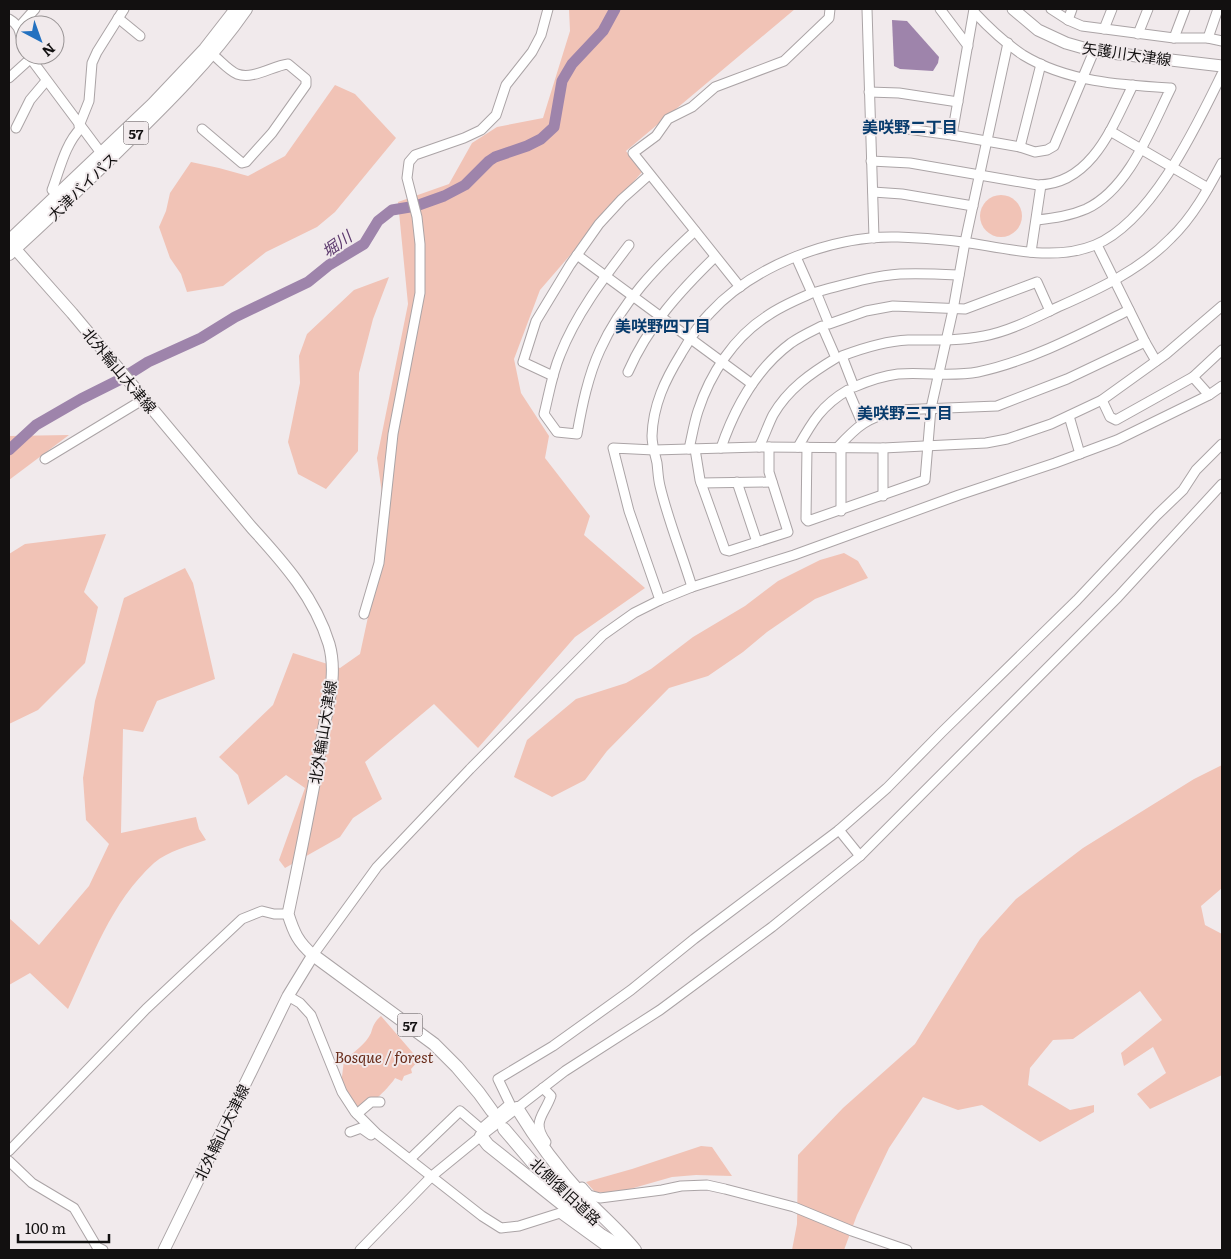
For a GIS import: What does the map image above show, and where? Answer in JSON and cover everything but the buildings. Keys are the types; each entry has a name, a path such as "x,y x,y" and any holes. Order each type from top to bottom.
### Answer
{"highway":[{"name":"大津バイパス","path":"105,158 170,100 212,54 237,10"},
{"name":"大津バイパス","path":"10,245 61,207 205,49 237,10"},
{"name":"57","path":"313,955 440,1049 468,1080 492,1111"},
{"path":"517,1108 554,1163 635,1250"},
{"name":"北側復旧道路","path":"504,1128 533,1162 631,1250"},
{"path":"480,1136 488,1145 600,1235 626,1250"}],"main road":[{"name":"矢護川大津線","path":"1013,9 1038,30 1066,43 1094,51 1222,66"},
{"name":"北外輪山大津線","path":"10,245 72,313 283,562 316,609 329,644 332,660 332,679 320,753 288,914"},
{"path":"288,914 293,932 300,944 313,955"},
{"name":"北外輪山大津線","path":"164,1250 288,996 313,955"}],"street":[{"path":"52,190 66,150 80,127 89,101 92,63 124,9"},
{"path":"364,614 379,563 393,434 420,292 421,272 418,226 407,178 409,162 415,155 481,130 496,115 506,85 532,52 541,35 548,9"},
{"path":"740,287 633,153 656,136 668,119 692,107 715,87 784,61 830,18 830,9"},
{"path":"867,9 874,238"},
{"path":"940,9 968,46"},
{"path":"1051,9 1082,26 1174,38 1208,38 1222,41"},
{"path":"1068,20 1072,9"},
{"path":"1104,29 1112,9"},
{"path":"1138,34 1148,9"},
{"path":"1174,38 1185,9"},
{"path":"1208,38 1218,9"},
{"path":"952,135 974,11"},
{"path":"974,11 1008,44 1041,64 1061,72 1082,78 1171,88 1140,149 1119,181 1103,198 1087,208 1066,216 1037,220"},
{"path":"118,18 140,36"},
{"path":"1008,44 986,142 953,310 945,341 938,374 931,408 925,480 811,521 806,519 802,447 818,414 836,397 851,388 883,376 898,374 938,374 972,372 1005,365 1029,356 1129,310"},
{"path":"870,124 952,135 1020,147 1035,152 1047,150 1054,146 1094,51"},
{"path":"202,129 242,163 246,162 272,133 306,85 306,79 288,64 278,65 244,76 236,74 212,54"},
{"path":"1020,147 1041,64"},
{"path":"9,78 21,65"},
{"path":"35,65 105,158"},
{"path":"692,587 660,485 652,438 658,397 666,377 690,338 712,311 740,287 762,273 796,257 830,245 874,238 895,237 940,239 1031,252 1051,253 1081,250 1097,244 1110,237 1139,212 1172,167 1222,74"},
{"path":"16,128 30,100 46,81"},
{"path":"871,161 910,163 1041,185 1056,182 1071,176 1092,158 1110,131 1133,85"},
{"path":"869,92 898,93 958,102"},
{"path":"1110,131 1208,188"},
{"path":"759,447 773,416 785,398 805,378 839,357 868,346 889,342 907,340 945,341 986,336 1050,311 1115,280 1140,265 1171,239 1187,221 1222,163"},
{"path":"552,376 523,362 536,321 577,255 599,224 622,199 649,175"},
{"path":"1031,252 1041,185"},
{"path":"873,192 902,194 973,206"},
{"path":"629,244 605,276 572,328 560,354 552,376 544,414 557,432 577,434 584,397 599,351 608,333 633,297 672,252 695,231"},
{"path":"1097,244 1156,361"},
{"path":"577,255 752,384"},
{"path":"628,372 636,354 660,316 676,296 715,257"},
{"path":"796,257 814,293 851,388 862,423"},
{"path":"769,447 769,472 788,532 728,551 725,550 701,483 692,449 698,411 709,384 722,362 744,334 766,316 814,293 871,278 898,274 959,275"},
{"path":"721,448 729,424 752,384 770,361 792,342 825,325 866,311 893,306 953,310 974,307 1036,282 1050,311"},
{"path":"660,600 629,511 614,448 654,450 759,447 927,447 986,443 1007,439 1069,416 1102,400 1156,361 1222,306"},
{"path":"840,511 839,448 862,423 897,410 997,406 1067,379 1145,342"},
{"path":"1102,400 1110,417 1116,420 1193,377 1222,350"},
{"path":"1193,377 1209,395"},
{"path":"313,955 378,866 470,768 603,635 634,613 692,587 794,555 1117,440 1209,395 1222,386"},
{"path":"45,459 144,398"},
{"path":"1069,416 1080,454"},
{"path":"410,1159 460,1111 481,1128 510,1104 498,1079 554,1046 631,990 694,939 840,830 887,788 1077,600 1157,515 1179,495 1196,470 1222,444"},
{"path":"883,448 883,496"},
{"path":"736,482 757,542"},
{"path":"701,483 772,482"},
{"path":"360,1250 432,1176 480,1136 596,1050 668,1004 772,927 860,856 1118,598 1222,484"},
{"path":"840,830 860,856"},
{"path":"9,1151 146,1010 242,920 262,911 274,914 288,914"},
{"path":"288,996 300,1002 311,1015 342,1092 350,1106 376,1133 482,1216 501,1228 519,1226 560,1213 611,1250"},
{"path":"543,1088 551,1096 547,1106 541,1113 538,1123 541,1134 554,1154 589,1195 611,1198 681,1186 707,1186 794,1206 852,1231 906,1250"},
{"path":"357,1114 371,1102 380,1102"},
{"path":"350,1132 361,1128 373,1137 376,1133"},
{"path":"9,1162 32,1182 74,1208 97,1247 103,1250"}],"green space":[{"path":"569,9 795,9 626,151 642,172 540,290 514,359 521,393 549,436 545,458 590,516 584,535 645,588 575,637 478,748 434,704 365,762 382,799 353,818 340,837 285,868 279,860 305,788 286,775 248,805 238,775 219,757 273,705 293,653 340,668 360,654 387,529 377,458 408,304 398,202 449,184 472,143 497,127 543,118 570,31"},
{"path":"335,85 355,94 396,138 335,212 317,227 266,252 223,286 187,292 181,274 170,258 159,227 166,211 170,193 191,162 248,176 285,156"},
{"path":"997,195 1005,195 1016,201 1022,216 1016,231 1005,237 997,237 986,231 980,220 980,212 986,201"},
{"path":"389,277 373,319 359,373 358,451 326,489 298,474 288,442 300,383 299,356 307,334 354,290"},
{"path":"69,435 9,480 9,436"},
{"path":"106,534 84,592 98,607 85,663 38,710 9,724 9,554 25,544"},
{"path":"844,553 858,561 868,578 815,599 708,676 669,688 607,751 585,780 552,797 514,777 527,740 576,699 626,683 651,669 693,637 745,606 778,581 820,560"},
{"path":"185,568 193,583 215,679 157,701 143,732 123,729 121,833 196,817 199,829 206,840 166,855 154,863 139,878 114,913 104,931 68,1009 30,973 9,985 9,918 39,945 89,886 109,844 86,820 83,778 95,701 124,598"},
{"path":"1222,765 1222,888 1201,906 1205,925 1222,934 1222,1075 1150,1109 1137,1094 1166,1073 1153,1047 1124,1066 1121,1053 1162,1020 1140,991 1073,1039 1053,1040 1030,1068 1028,1085 1070,1110 1094,1105 1094,1112 1040,1142 982,1105 958,1110 923,1097 889,1148 857,1215 844,1250 792,1250 797,1224 798,1155 843,1108 915,1044 980,939 1016,899 1083,848 1194,779"},
{"name":"Bosque / forest","path":"381,1016 419,1060 411,1069 412,1073 404,1076 402,1081 395,1078 378,1097 369,1097 360,1106 357,1117 341,1085 344,1060 366,1041 374,1024"},
{"path":"701,1146 712,1147 732,1176 696,1175 672,1177 616,1193 595,1192 586,1182 632,1169"}],"shaded area":[{"path":"892,20 907,21 939,57 933,71 900,69 894,66"}],"waterway":[{"name":"堀川","path":"9,450 36,425 81,399 121,379 148,362 201,338 235,317 308,282 329,265 364,244 378,221 392,210 416,206 444,196 465,185 495,157 541,139 554,127 562,81 572,64 603,31 615,9"}],"district":[{"name":"美咲野二丁目","path":"910,126"},
{"name":"美咲野四丁目","path":"663,325"},
{"name":"美咲野三丁目","path":"905,412"}]}
